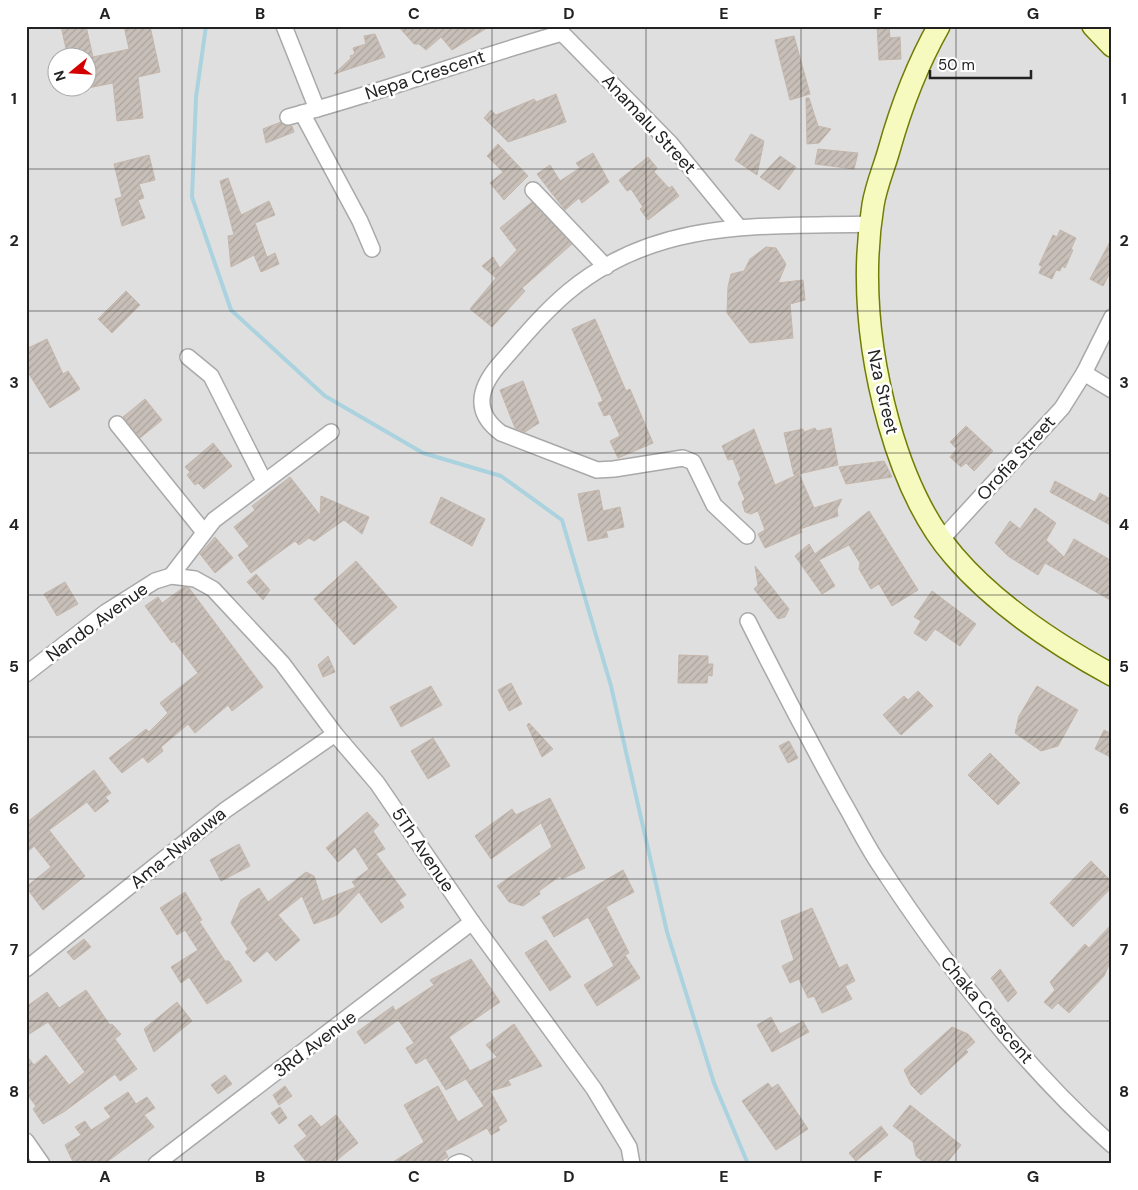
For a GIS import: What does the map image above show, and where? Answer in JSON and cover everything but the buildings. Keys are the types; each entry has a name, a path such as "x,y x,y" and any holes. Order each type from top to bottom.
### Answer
{"street":[{"path":"284,26 317,109"},
{"name":"Nza Street","path":"939,26 918,66 895,126 874,203 866,278 868,314 880,391 903,468 916,499 941,540 954,556 976,578 1022,617 1068,651 1112,675"},
{"path":"1093,26 1112,46"},
{"name":"Nepa Crescent","path":"372,250 360,221 295,115 396,86 444,67 558,30"},
{"name":"Anamalu Street","path":"558,30 670,142 738,226"},
{"path":"533,190 606,267"},
{"path":"747,536 714,505 693,462 683,458 597,470 501,433 489,424 484,411 482,395 489,377 541,317 570,291 606,267 641,248 668,239 738,226 871,224"},
{"name":"Orofia Street","path":"941,540 1062,408 1084,373 1112,317"},
{"path":"188,357 211,376 264,481"},
{"path":"1084,373 1112,390"},
{"path":"117,424 204,532"},
{"path":"172,576 214,520 331,432"},
{"name":"Nando Avenue","path":"26,674 124,599 155,582 172,576"},
{"name":"5Th Avenue","path":"172,576 195,580 213,589 234,609 282,663 335,734 377,783 472,922 594,1089 629,1147 632,1164"},
{"name":"Chaka Crescent","path":"748,621 799,723 878,862 946,962 1029,1061 1087,1123 1112,1145"},
{"name":"Ama-Nwauwa","path":"26,969 224,811 335,734"},
{"name":"3Rd Avenue","path":"156,1164 472,922"},
{"path":"26,1141 42,1164"},
{"path":"455,1164 460,1162 465,1164"}],"shaded area":[{"path":"26,26 1112,26 1112,1164 26,1164"}],"waterway":[{"path":"206,26 196,97 192,197 231,310 325,396 423,453 501,476 562,520 611,686 667,932 714,1083 748,1164"}]}
